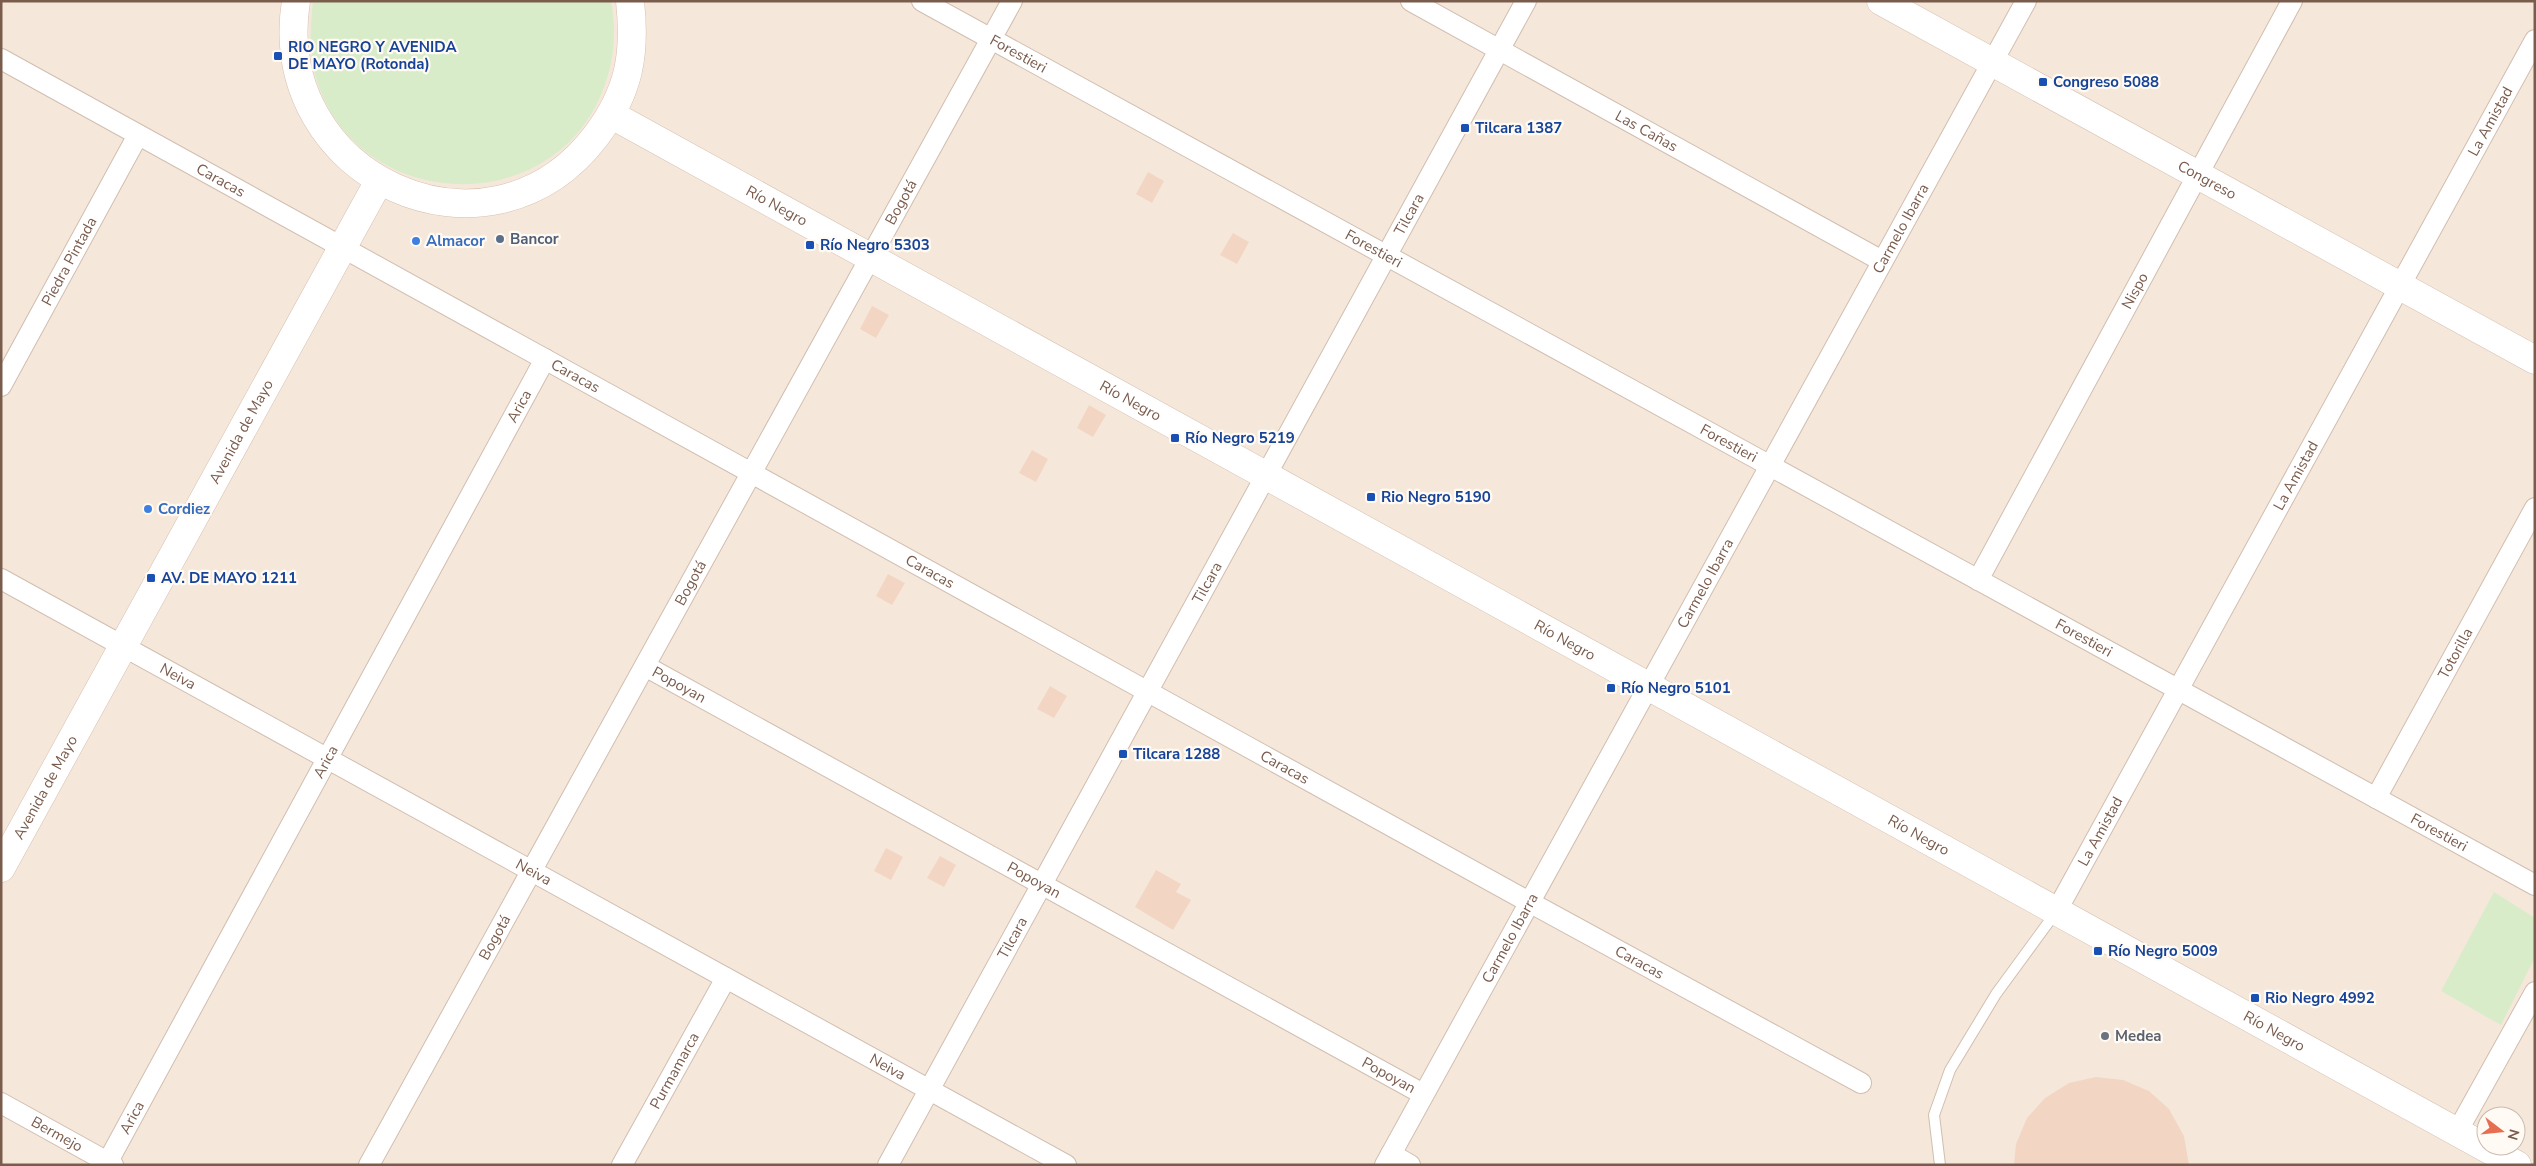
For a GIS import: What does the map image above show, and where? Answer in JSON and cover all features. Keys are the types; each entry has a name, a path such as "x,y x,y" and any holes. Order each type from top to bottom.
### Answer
{"main road":[{"path":"296,1 292,25 295,62 306,99 324,132 349,160 380,182 420,198 463,203 506,198 547,181 582,155 612,115 627,79 634,35 630,1"},
{"name":"Congreso","path":"1881,1 2535,360"},
{"name":"Río Negro","path":"612,115 870,259 2517,1165"},
{"name":"Avenida de Mayo","path":"1,868 380,182"}],"street":[{"name":"Forestieri","path":"922,1 2535,885"},
{"name":"Bogotá","path":"369,1165 1012,1"},
{"name":"Las Cañas","path":"1411,1 1882,260"},
{"name":"Tilcara","path":"888,1165 1526,1"},
{"name":"Carmelo Ibarra","path":"1388,1159 2026,1"},
{"name":"Nispo","path":"1978,580 2292,1"},
{"name":"La Amistad","path":"2056,912 2399,284 2535,40"},
{"name":"Caracas","path":"1,59 1529,902 1861,1083"},
{"name":"Piedra Pintada","path":"1,386 138,135"},
{"name":"Arica","path":"109,1164 545,359"},
{"name":"Totorilla","path":"2376,798 2535,508"},
{"name":"Neiva","path":"1,579 1066,1165"},
{"name":"Popoyan","path":"645,666 1424,1094"},
{"name":"Purmamarca","path":"622,1165 726,978"},
{"path":"2457,1132 2535,992"},
{"name":"Bermejo","path":"1,1103 109,1164"},
{"path":"1388,1159 1410,1165"}],"lane":[{"path":"1940,1165 1934,1115 1950,1070 1996,994 2056,912"}],"shaded area":[{"path":"1,1 2535,1 2535,1165 1,1165"}],"green space":[{"path":"313,1 611,1 614,35 610,68 603,90 578,132 544,162 503,179 459,184 415,177 374,158 341,127 318,84 315,74 311,43"},
{"path":"2494,892 2535,918 2535,957 2501,1025 2441,991"}],"building":[{"path":"1148,172 1164,181 1152,203 1136,194"},
{"path":"1233,233 1249,242 1237,264 1220,255"},
{"path":"872,306 889,315 876,338 860,329"},
{"path":"1089,405 1106,415 1093,437 1077,428"},
{"path":"1032,450 1048,459 1036,482 1019,473"},
{"path":"888,574 905,583 892,605 876,596"},
{"path":"1050,686 1067,696 1054,718 1037,709"},
{"path":"886,848 903,857 891,880 874,871"},
{"path":"940,856 956,865 944,887 927,878"},
{"path":"1156,870 1181,884 1176,892 1191,900 1173,930 1135,907"},
{"path":"2096,1077 2123,1080 2149,1091 2169,1109 2184,1136 2189,1165 2014,1165 2016,1144 2027,1118 2045,1098 2069,1083"}],"place":[{"name":"RIO NEGRO Y AVENIDA DE MAYO (Rotonda)","path":"278,56"},
{"name":"Congreso 5088","path":"2043,82"},
{"name":"Tilcara 1387","path":"1465,128"},
{"name":"Bancor","path":"500,239"},
{"name":"Almacor","path":"416,241"},
{"name":"Río Negro 5303","path":"810,245"},
{"name":"Río Negro 5219","path":"1175,438"},
{"name":"Rio Negro 5190","path":"1371,497"},
{"name":"Cordiez","path":"148,509"},
{"name":"AV. DE MAYO 1211","path":"151,578"},
{"name":"Río Negro 5101","path":"1611,688"},
{"name":"Tilcara 1288","path":"1123,754"},
{"name":"Río Negro 5009","path":"2098,951"},
{"name":"Rio Negro 4992","path":"2255,998"},
{"name":"Medea","path":"2105,1036"}]}
